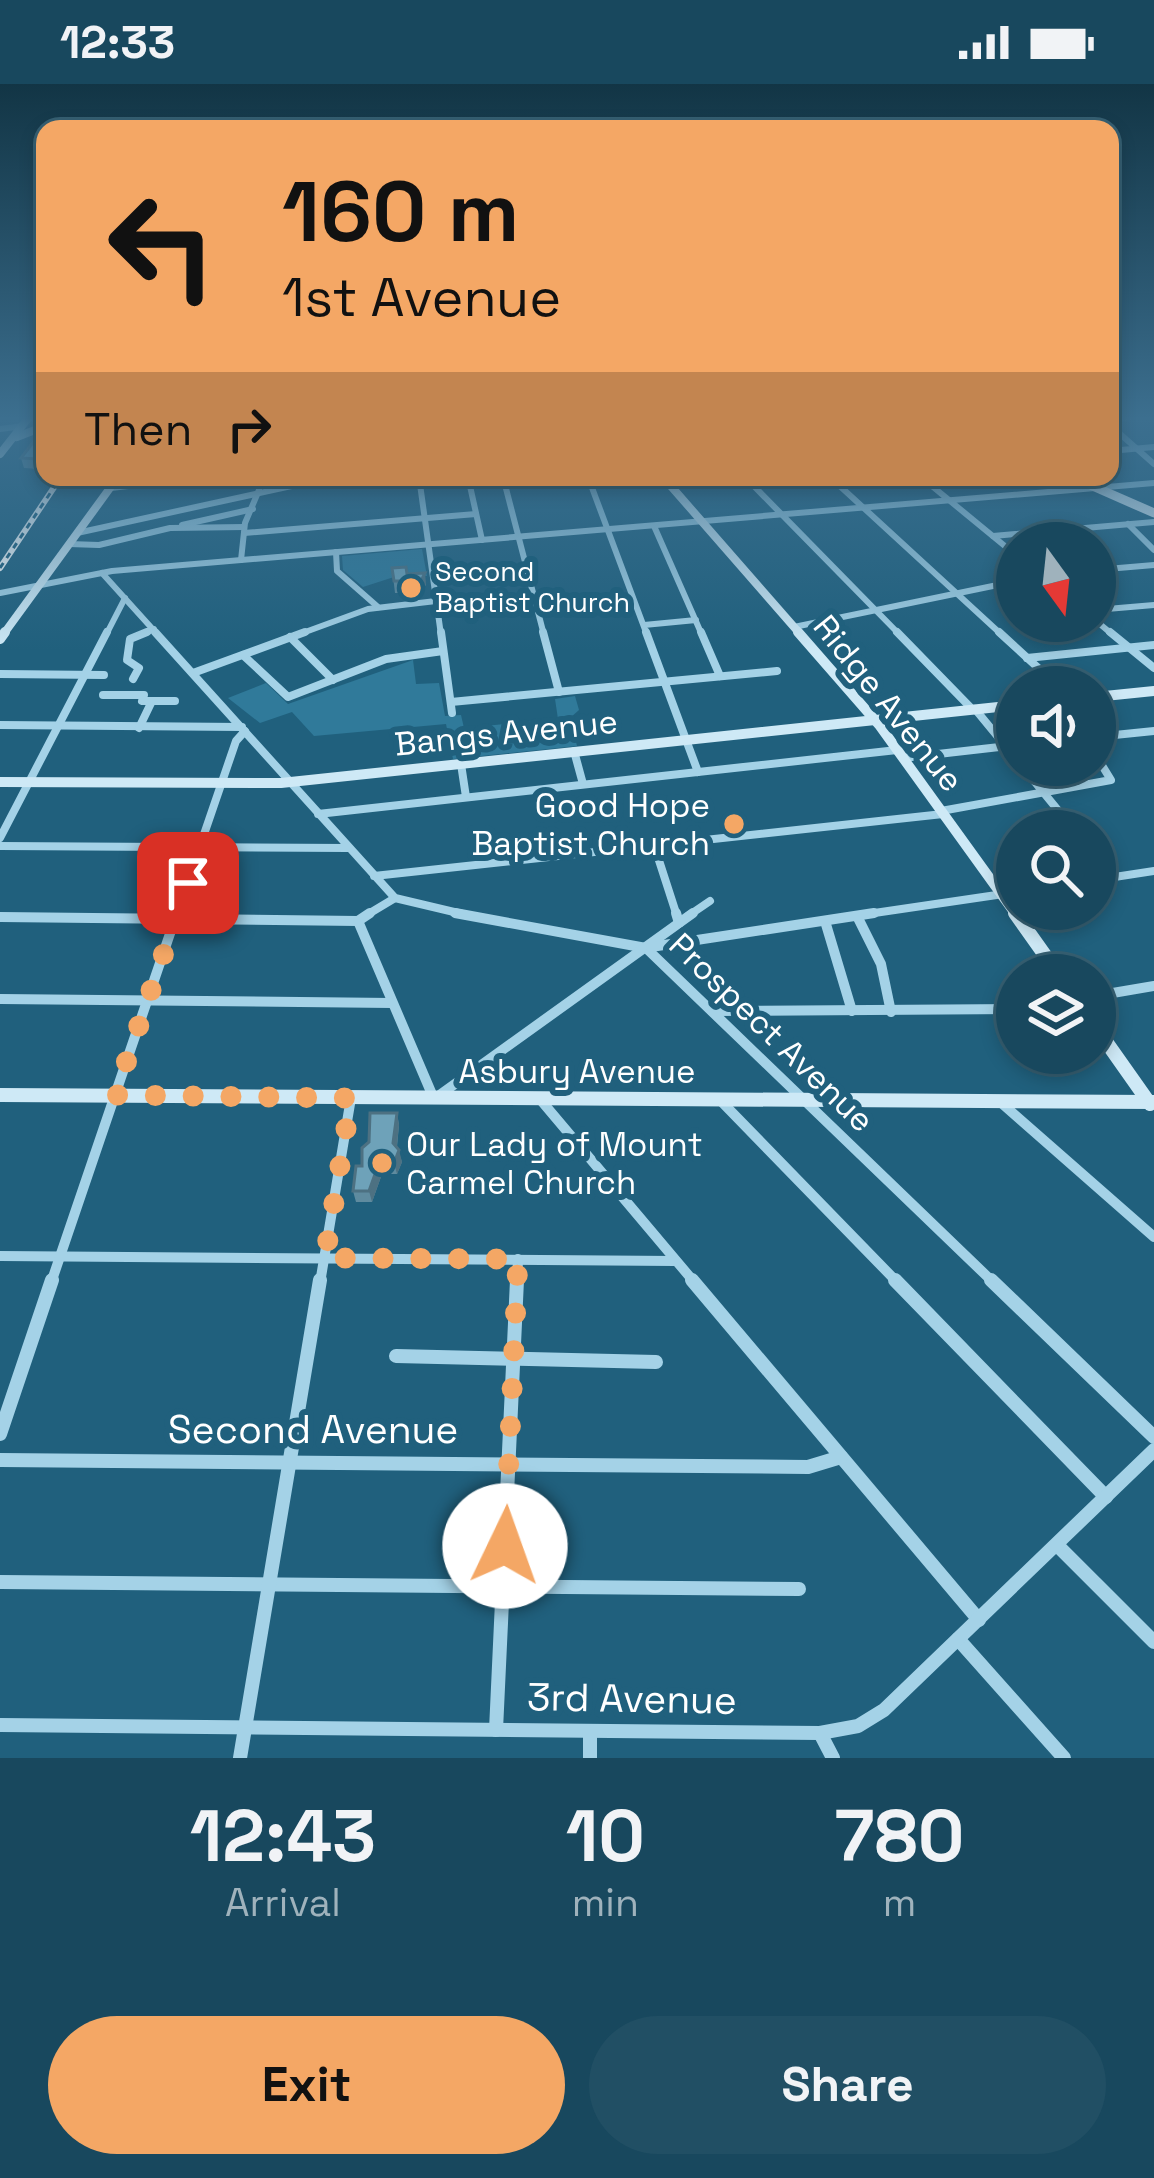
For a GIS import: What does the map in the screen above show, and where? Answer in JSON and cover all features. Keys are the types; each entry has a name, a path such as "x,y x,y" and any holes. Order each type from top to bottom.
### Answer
{"main road":[{"path":"1111,495 1154,518"}],"street":[{"path":"0,639 106,495"},
{"path":"77,533 237,495"},
{"path":"242,560 244,530 257,495"},
{"path":"422,495 452,713"},
{"path":"472,495 482,540"},
{"path":"508,495 559,692"},
{"path":"595,495 698,772"},
{"name":"Ridge Avenue","path":"679,495 875,720 996,887"},
{"path":"763,495 996,731"},
{"path":"850,495 1037,666"},
{"path":"943,495 996,538"},
{"path":"0,593 102,573 1016,495"},
{"path":"69,544 99,545 253,508"},
{"path":"170,528 244,530 476,514"},
{"path":"993,536 1154,518"},
{"path":"1128,524 1154,550"},
{"path":"654,526 720,676"},
{"path":"336,552 338,572 378,607"},
{"path":"1116,568 1154,565"},
{"path":"0,917 358,921 394,898 102,573"},
{"path":"794,627 996,586"},
{"path":"193,673 378,607 436,601"},
{"path":"129,602 114,618 0,842 348,848"},
{"path":"1116,608 1154,604"},
{"path":"644,625 696,620"},
{"path":"133,679 140,668 128,660 130,639 154,629"},
{"path":"290,637 333,680"},
{"path":"1116,637 1154,668"},
{"path":"1028,658 1154,645"},
{"path":"243,655 284,697 398,656 443,651"},
{"path":"451,702 777,670"},
{"path":"0,674 104,675"},
{"path":"1116,695 1154,691"},
{"path":"103,695 175,701"},
{"path":"140,728 152,700"},
{"name":"Bangs Avenue","path":"0,782 290,782 996,707"},
{"path":"182,729 232,716"},
{"path":"0,725 244,729"},
{"path":"0,1434 221,784 244,729"},
{"path":"1116,734 1154,730"},
{"path":"318,814 698,772 996,747"},
{"path":"574,752 584,784"},
{"path":"460,764 466,797"},
{"path":"1038,786 1058,810"},
{"path":"374,876 942,812 1081,786"},
{"path":"654,845 679,923"},
{"path":"1116,878 1154,872"},
{"path":"646,948 996,895"},
{"name":"Prospect Avenue","path":"394,898 412,906 646,948 1154,1437"},
{"path":"358,921 434,1099 710,901"},
{"path":"857,916 881,964 891,1012"},
{"path":"825,921 852,1011"},
{"path":"1116,992 1154,986"},
{"path":"0,999 392,1003"},
{"path":"712,1011 996,1010"},
{"path":"1116,1055 1152,1104"},
{"name":"Asbury Avenue","path":"0,1095 1152,1104"},
{"path":"240,1758 351,1098"},
{"path":"539,1098 979,1620"},
{"path":"718,1098 1106,1497"},
{"path":"998,1100 1154,1238"},
{"path":"0,1256 675,1261"},
{"path":"496,1730 518,1259"},
{"path":"396,1356 656,1362"},
{"name":"3rd Avenue","path":"0,1725 820,1733 858,1726 884,1710 1154,1450"},
{"name":"Second Avenue","path":"0,1460 808,1467 841,1457"},
{"path":"1058,1545 1154,1642"},
{"path":"0,1582 799,1589"},
{"path":"958,1639 1064,1758"},
{"path":"590,1732 590,1758"},
{"path":"820,1733 833,1758"}],"shaded area":[{"path":"422,549 427,576 394,577 363,587 343,570 342,556"},
{"path":"413,660 416,684 439,683 445,716 461,715 464,728 558,719 555,699 575,696 579,710 570,718 577,746 453,759 446,724 314,736 292,712 260,723 228,698 266,683 288,704"}],"building":[{"path":"406,567 407,574 425,573 420,583 394,581 392,568"},
{"name":"Our Lady of Mount Carmel Church","path":"370,1113 397,1113 393,1143 399,1150 394,1163 379,1163 369,1191 353,1191 356,1166 362,1166 362,1148 369,1142"}],"railway":[{"path":"0,568 49,495"}],"place":[{"name":"Second Baptist Church","path":"411,588"},
{"name":"Good Hope Baptist Church","path":"734,824"},
{"name":"Our Lady of Mount Carmel Church","path":"382,1163"}],"route":[{"path":"188,883 115,1095 351,1098 325,1258 518,1259 505,1546"}]}
